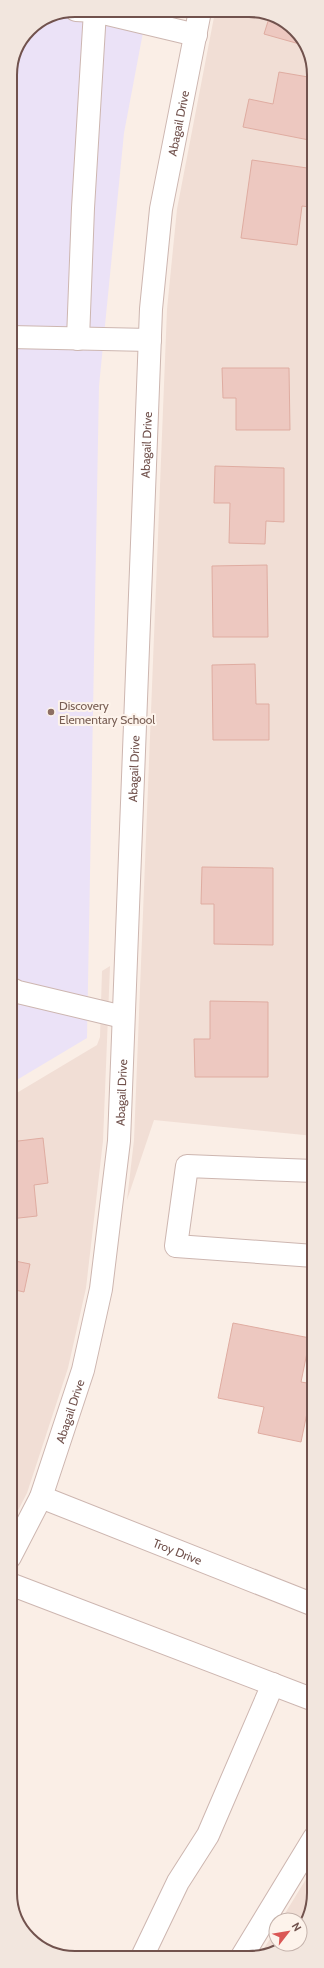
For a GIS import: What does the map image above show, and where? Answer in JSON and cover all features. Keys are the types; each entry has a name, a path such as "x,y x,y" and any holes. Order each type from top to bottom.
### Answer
{"street":[{"path":"78,339 86,17"},
{"path":"117,17 196,35"},
{"name":"Abagail Drive","path":"17,1544 41,1497 83,1370 101,1289 119,1141 150,340 161,209 199,17"},
{"path":"17,337 150,340"},
{"path":"17,992 123,1017"},
{"path":"307,1171 187,1166 176,1246 307,1255"},
{"name":"Troy Drive","path":"41,1497 307,1602"},
{"path":"17,1587 307,1697"},
{"path":"145,1951 178,1882 208,1835 274,1684"},
{"path":"245,1951 307,1850"}],"shaded area":[{"name":"Discovery Elementary School","path":"75,17 146,17 124,133 99,386 87,1038 17,1080 17,75 21,53 27,43 34,34 53,21"},
{"path":"214,17 257,17 271,21 290,34 295,40 303,53 307,71 307,1135 154,1120 127,1200 134,1140 167,309 177,209"},
{"path":"110,966 103,1141 86,1288 68,1368 27,1493 17,1512 17,1093 97,1045 100,1037 102,971"},
{"path":"307,1877 307,1893 304,1912 286,1912"},
{"path":"268,1942 268,1948 264,1949"}],"building":[{"path":"268,20 290,34 297,43 264,34"},
{"path":"279,72 307,77 307,140 243,127 249,99 273,104"},
{"path":"252,160 307,168 307,207 302,206 297,245 241,238"},
{"path":"222,368 289,368 290,430 236,430 236,398 223,398"},
{"path":"215,466 284,468 284,522 266,521 265,544 229,543 230,503 214,503"},
{"path":"267,565 268,637 213,637 212,566"},
{"path":"255,664 256,704 269,704 269,740 213,740 212,665"},
{"path":"202,867 273,868 273,945 214,944 214,904 201,904"},
{"path":"210,1001 268,1002 268,1077 195,1077 194,1039 210,1039"},
{"path":"43,1138 48,1183 34,1185 37,1216 17,1218 17,1141"},
{"path":"17,1261 30,1264 24,1292 17,1290"},
{"path":"233,1323 307,1337 307,1353 301,1382 307,1383 307,1413 301,1442 258,1433 264,1407 218,1398"}],"place":[{"name":"Discovery Elementary School","path":"51,712"}]}
